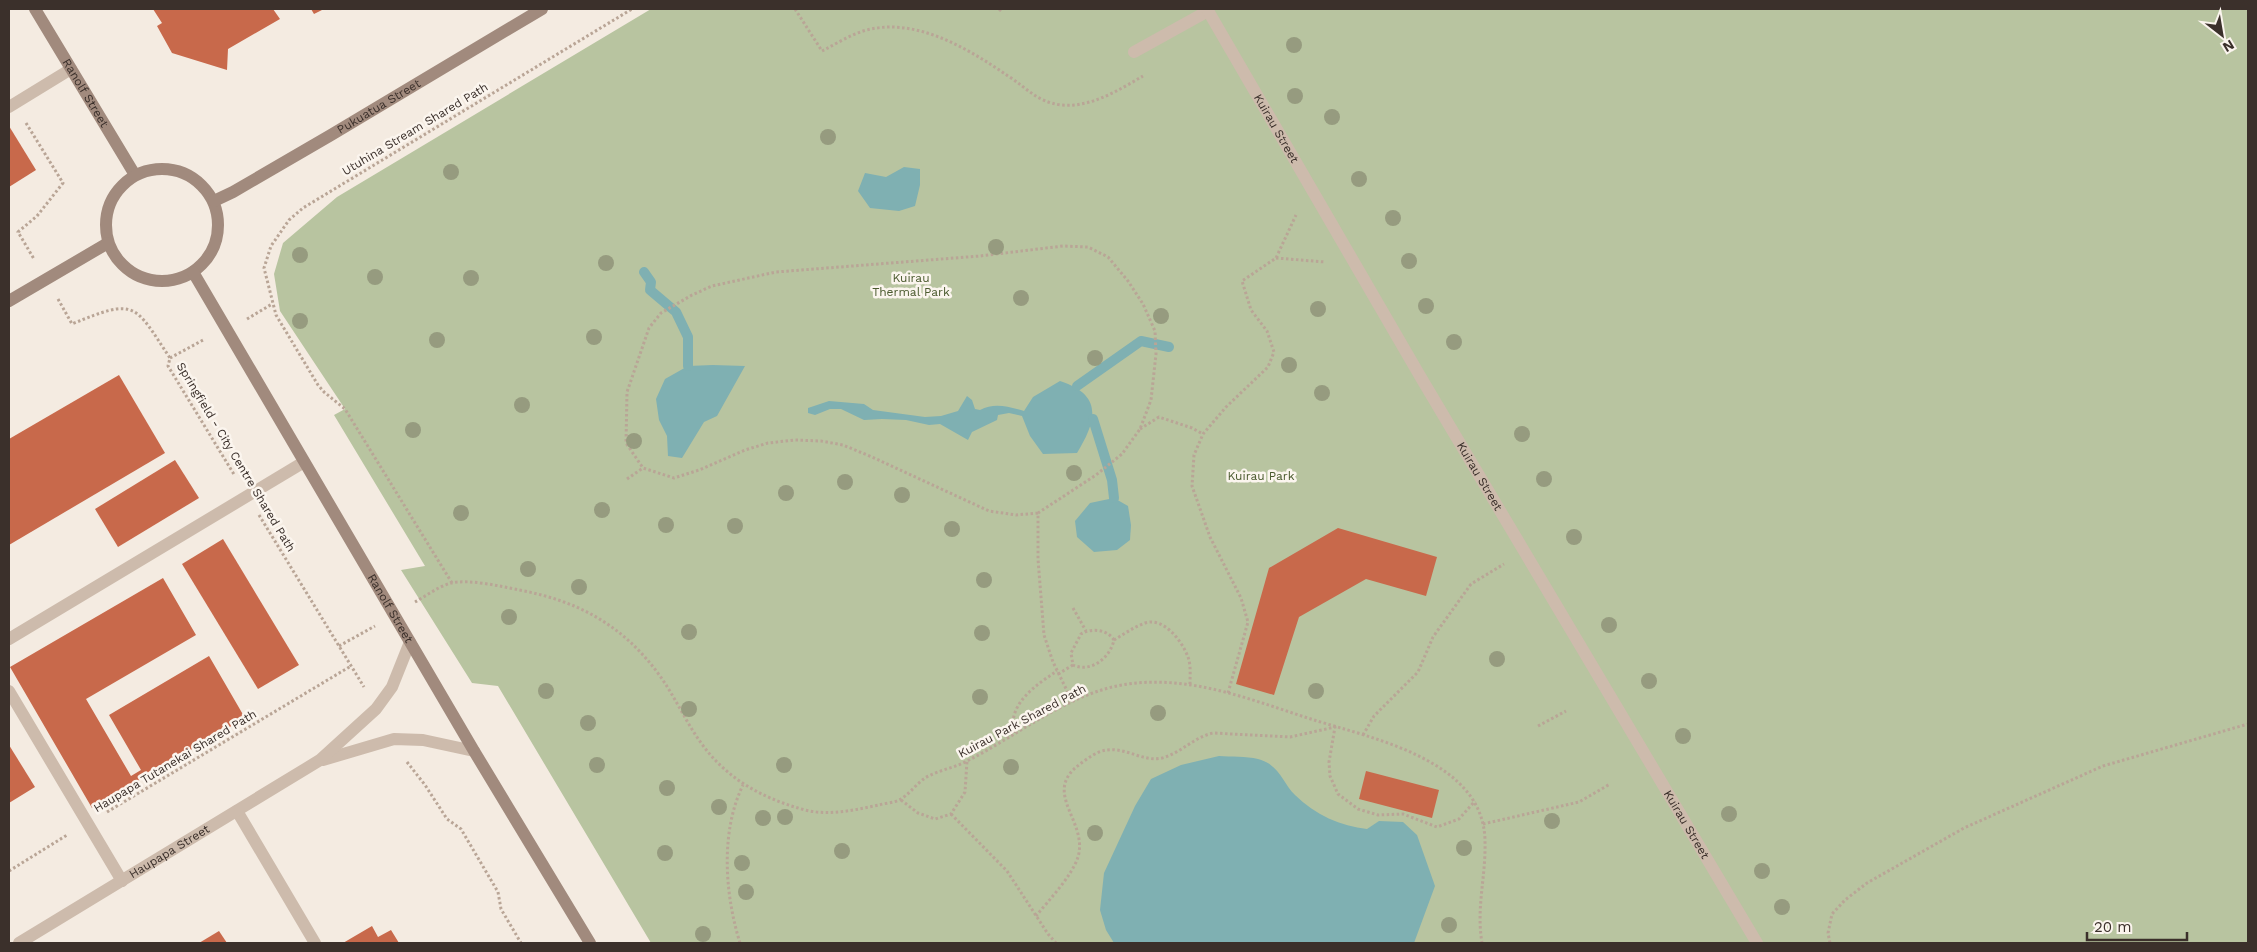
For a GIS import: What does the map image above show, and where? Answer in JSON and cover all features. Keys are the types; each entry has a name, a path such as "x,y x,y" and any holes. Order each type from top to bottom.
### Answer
{"main road":[{"name":"Ranolf Street","path":"36,9 135,175"},
{"name":"Pukuatua Street","path":"214,201 315,145 542,9"},
{"path":"162,168 178,170 193,177 205,187 214,201 219,228 217,241 204,264 193,272 179,279 163,282 147,280 133,274 120,263 108,242 106,218 110,203 118,189 135,175 162,168"},
{"path":"9,301 108,242"},
{"name":"Ranolf Street","path":"193,272 474,752 590,943"}],"street":[{"path":"1134,52 1208,10"},
{"name":"Kuirau Street","path":"1208,10 1524,552 1757,943"},
{"path":"12,106 71,69"},
{"path":"9,639 304,462"},
{"name":"Haupapa Street","path":"19,943 320,760 376,709 392,687 410,642"},
{"path":"9,691 122,881"},
{"name":"Haupapa Street","path":"320,760 394,739 423,740 474,752"},
{"path":"237,811 315,943"}],"path":[{"name":"Utuhina Stream Shared Path","path":"452,583 345,409 318,385 276,315 264,268 271,246 290,220 303,208 632,9"},
{"path":"796,9 822,51 866,30 888,27 925,32 973,54 1009,76 1034,97 1060,105 1096,100 1123,88 1144,75"},
{"path":"12,106 63,183 37,216 18,232 30,252"},
{"path":"1228,693 1248,622 1241,598 1210,537 1192,486 1194,455 1203,434 1226,407 1268,367 1274,352 1267,332 1251,310 1242,281 1276,258 1296,215"},
{"path":"1062,246 1088,247 1108,257 1128,281 1143,304 1155,331 1156,354 1151,400 1140,429 1122,454 1096,475 1038,513 1016,515 989,511 872,457 843,445 822,441 795,440 768,443 745,450 700,470 674,478 643,468 626,443 627,392 649,328 661,313 712,286 776,272 980,256 1062,246"},
{"path":"1276,258 1325,262"},
{"name":"Springfield - City Centre Shared Path","path":"60,303 72,324 99,312 126,307 137,312 170,358 168,366 367,693"},
{"path":"258,313 272,304"},
{"path":"170,358 194,345"},
{"path":"1140,429 1159,417 1192,428 1203,434"},
{"path":"627,479 643,468"},
{"path":"1038,513 1038,559 1044,635 1058,672 1073,703"},
{"path":"1363,735 1374,716 1418,672 1433,637 1471,584 1524,552"},
{"path":"421,599 452,583 492,584 547,595 600,617 636,647 659,674 699,740 718,764 743,785 782,803 810,811 840,813 901,800 918,813 935,819 951,814 965,792 967,761"},
{"path":"1073,608 1086,631"},
{"path":"1014,733 1012,719 1024,696 1037,684 1073,665 1083,668 1098,663 1109,654 1114,640 1146,623 1162,624 1170,632 1188,657 1190,684"},
{"path":"1073,665 1071,659 1073,647 1081,634 1086,631 1103,632 1112,636 1114,640"},
{"path":"339,646 364,632"},
{"name":"Haupapa Tutanekai Shared Path","path":"9,870 351,666"},
{"name":"Kuirau Park Shared Path","path":"901,800 927,776 967,761 1014,733 1098,691 1126,684 1149,682 1190,684 1228,693 1363,735 1429,761 1454,779 1475,801 1483,824 1485,854 1479,912 1482,943"},
{"path":"1538,726 1566,711"},
{"path":"1830,943 1828,933 1832,914 1845,900 1867,883 1964,828 2103,766 2248,724"},
{"path":"1036,916 1072,869 1078,858 1080,840 1078,829 1063,795 1065,781 1080,763 1100,752 1117,749 1149,758 1160,758 1179,752 1203,735 1213,733 1290,737 1335,727 1329,762 1330,776 1338,794 1358,809 1378,815 1403,814 1437,827 1459,819 1475,801"},
{"path":"405,758 447,819 461,829 498,892 501,909 520,943"},
{"path":"1483,824 1579,802 1610,784"},
{"path":"740,943 734,926 728,842 734,804 743,785"},
{"path":"951,814 1007,871 1056,943"}],"green space":[{"name":"Kuirau Park","path":"651,9 2248,9 2248,943 651,943 498,686 472,683 401,570 425,566 334,415 345,409 280,311 274,274 283,243 337,197"}],"water":[{"path":"904,167 920,169 920,185 915,206 899,211 870,208 858,191 865,173 886,177"},
{"path":"688,366 745,366 717,416 704,422 682,458 668,456 667,436 659,420 656,399 665,379"},
{"path":"1060,381 1074,387 1090,401 1092,419 1089,430 1077,453 1043,454 1030,436 1022,416 1009,413 998,415 997,420 972,432 968,440 940,424 929,425 906,420 864,420 841,409 830,409 815,415 808,413 808,408 829,401 864,404 873,410 925,417 941,416 958,411 967,396 972,400 975,409 980,410 997,406 1024,411 1033,397"},
{"path":"1114,498 1128,506 1131,525 1130,540 1117,550 1094,552 1077,537 1075,521 1090,503"},
{"path":"1219,756 1249,757 1271,765 1303,802 1320,814 1338,822 1367,829 1379,821 1403,822 1417,835 1435,886 1414,943 1114,943 1106,930 1100,910 1104,873 1135,806 1151,779 1181,765"}],"building":[{"path":"153,9 273,9 280,19 228,49 227,70 172,53 157,26 162,23"},
{"path":"311,9 324,9 314,14"},
{"path":"9,126 36,170 9,187"},
{"path":"119,375 165,453 9,545 9,439"},
{"path":"175,460 199,498 118,547 95,509"},
{"path":"1338,528 1437,557 1426,596 1366,579 1299,617 1274,695 1236,684 1269,568"},
{"path":"223,539 299,665 258,689 182,564"},
{"path":"163,578 196,635 86,699 131,776 141,770 109,715 209,656 245,718 92,808 10,667"},
{"path":"9,745 35,787 9,803"},
{"path":"1366,771 1439,790 1432,818 1359,799"},
{"path":"372,926 378,937 391,930 399,943 343,943"},
{"path":"219,931 227,943 199,943"}],"waterway":[{"path":"644,272 651,282 650,290 676,312 688,337 688,366"},
{"path":"1077,386 1141,341 1169,347"},
{"path":"1093,419 1112,480 1114,498"}],"park label":[{"name":"Kuirau Thermal Park","path":"911,285"}]}
